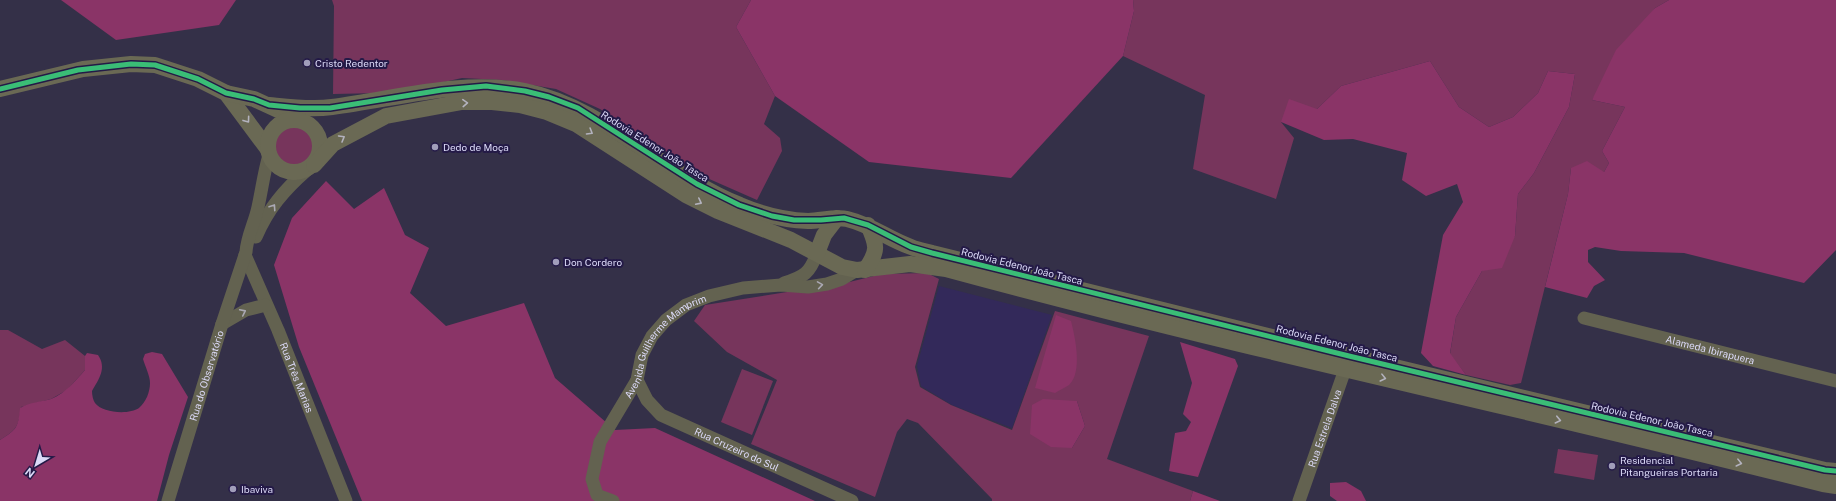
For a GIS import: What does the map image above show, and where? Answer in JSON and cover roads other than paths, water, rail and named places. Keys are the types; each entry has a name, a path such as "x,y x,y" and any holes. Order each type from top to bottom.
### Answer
{"main road":[{"path":"0,89 30,83 78,70 131,64 155,65 198,79 226,93 268,151 272,162 284,171 292,173 310,167 320,150 320,142 314,128 297,116 276,126 268,140 268,151"},
{"name":"Rodovia Edenor João Tasca","path":"226,93 254,99 297,116 363,102 442,90 486,86 525,91 578,108 603,123 666,166 697,184 739,205 772,216 794,220 844,218 868,225 911,247 1722,459 1836,486"},
{"path":"363,102 372,123"},
{"name":"Rodovia Edenor João Tasca","path":"310,167 333,144 386,116 462,102 492,102 520,105 546,112 576,124 686,195 718,211 791,240 842,268 861,270 910,264 946,269 1347,362 1836,471"},
{"path":"817,253 824,235 837,218"},
{"path":"861,270 875,256 875,239 868,225"}],"street":[{"name":"Rua do Observatório","path":"168,501 258,208 268,151"},
{"name":"Rua do Observatório","path":"245,253 254,243 262,223 285,189 310,167"},
{"name":"Rua Três Marias","path":"245,253 278,330 346,501"},
{"name":"Avenida Guilherme Mamprim","path":"781,285 800,278 806,273 811,268 817,253"},
{"name":"Avenida Guilherme Mamprim","path":"613,501 597,495 592,480 600,442 637,380 642,355 652,336 666,320 686,305 709,296 743,288 781,285 808,287 827,284 861,270"},
{"path":"222,324 246,310 266,305"},
{"name":"Alameda Ibirapuera","path":"1584,318 1836,381"},
{"name":"Rua Estrela Dalva","path":"1299,501 1347,362"},
{"name":"Rua Cruzeiro do Sul","path":"637,380 647,400 661,415 852,501"}],"place":[{"name":"Cristo Redentor","path":"307,63"},
{"name":"Dedo de Moça","path":"435,147"},
{"name":"Don Cordero","path":"556,262"},
{"name":"Residencial Pitangueiras Portaria","path":"1612,466"},
{"name":"Ibaviva","path":"233,489"}]}
